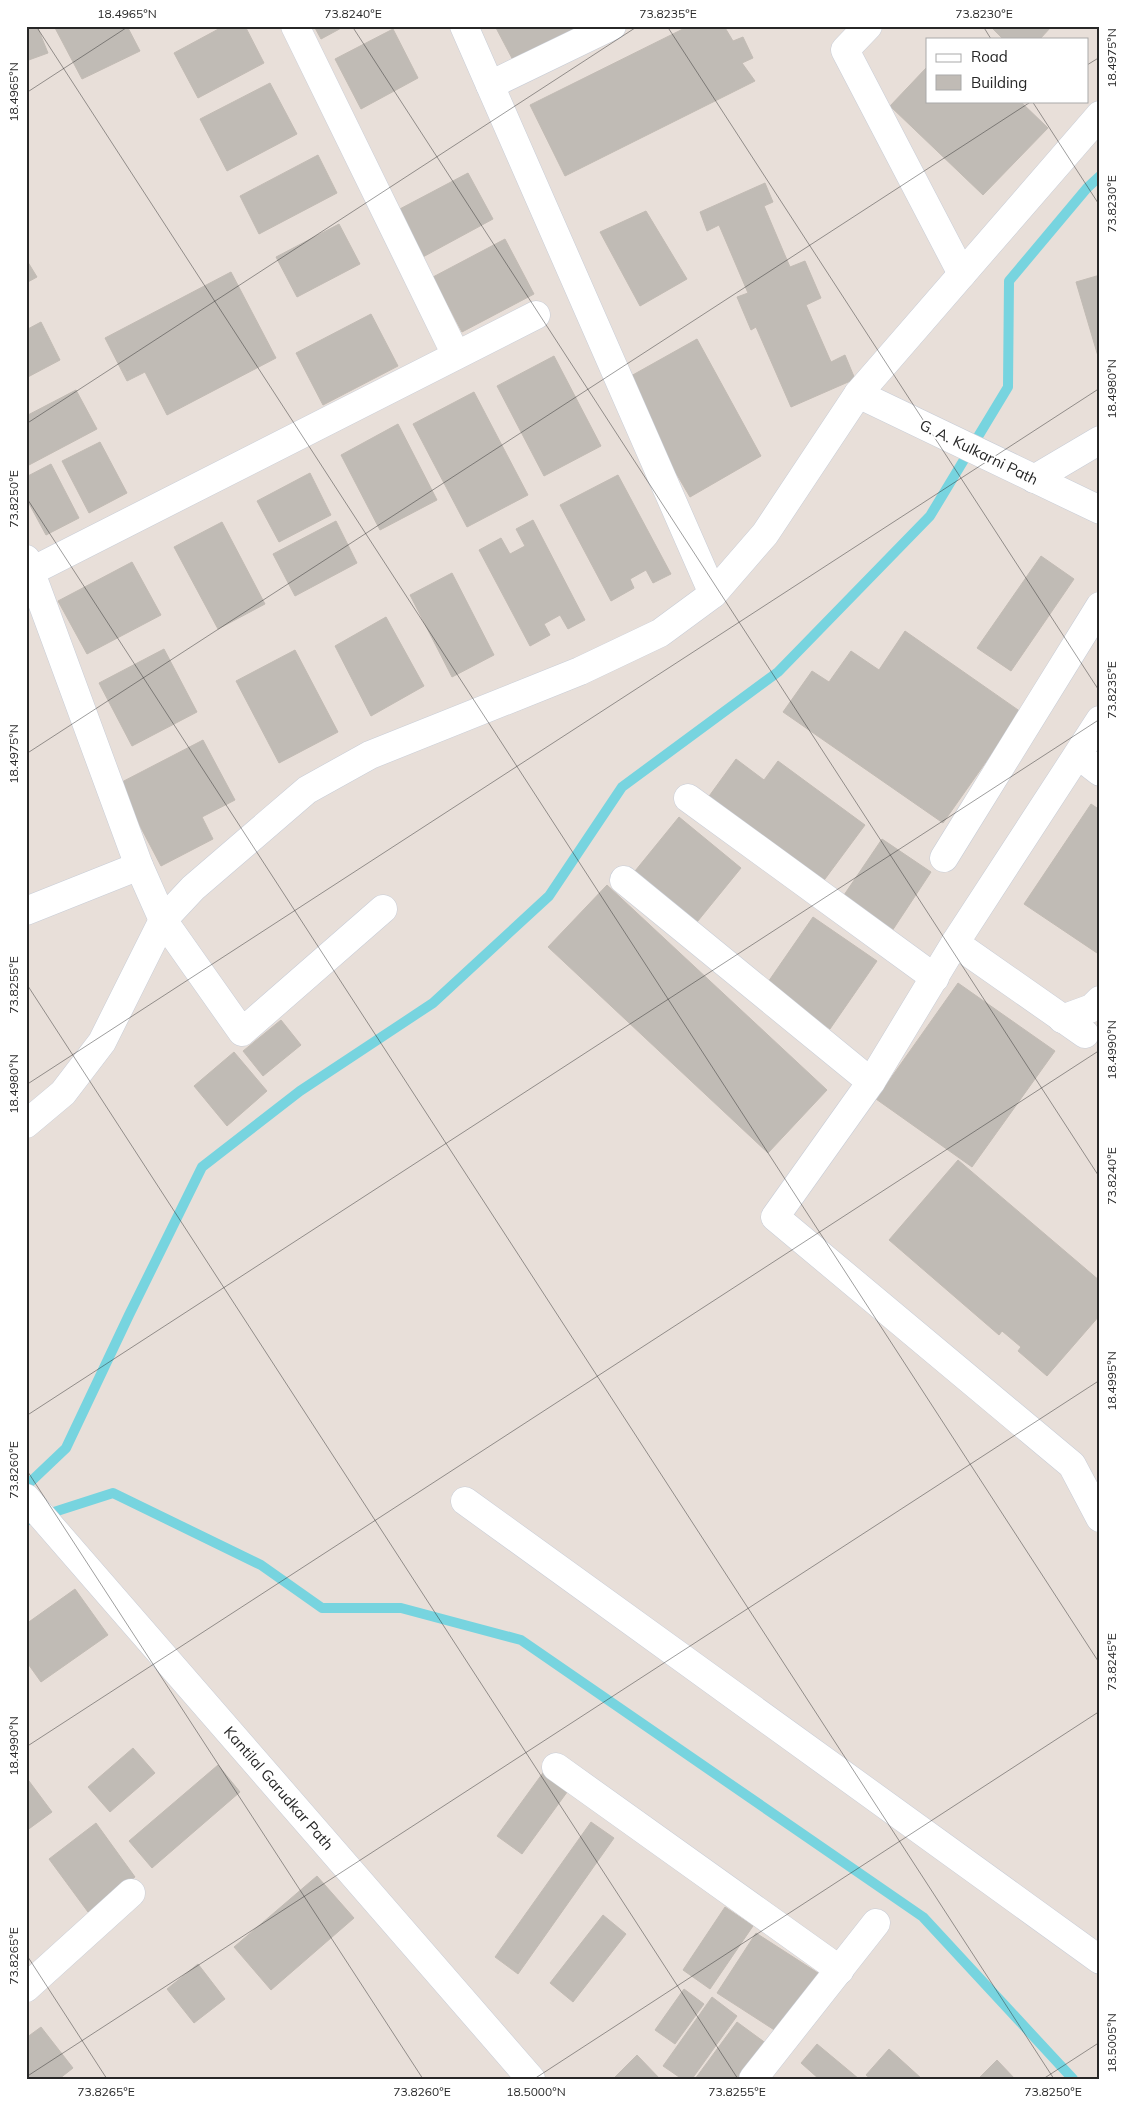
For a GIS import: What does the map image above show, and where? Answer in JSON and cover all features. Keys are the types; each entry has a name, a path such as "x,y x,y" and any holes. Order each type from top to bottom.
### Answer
{"street":[{"path":"296,26 456,355"},
{"path":"464,26 713,594"},
{"path":"490,85 612,26"},
{"path":"868,26 845,50 962,274"},
{"path":"26,1124 64,1093 102,1042 163,920 193,888 307,790 370,755 580,671 660,634 713,594 765,534 858,394 1100,115"},
{"path":"383,909 242,1032 163,920 139,866 28,568 536,315"},
{"name":"G. A. Kulkarni Path","path":"858,394 1100,510"},
{"path":"1034,478 1100,440"},
{"path":"944,858 1100,606"},
{"path":"1100,720 955,943 871,1082 775,1217 1072,1465 1100,1518"},
{"path":"1078,756 1100,772"},
{"path":"688,798 935,978"},
{"path":"26,911 139,866"},
{"path":"624,880 871,1082"},
{"path":"955,943 1086,1034"},
{"path":"1062,1018 1092,1008 1100,1000"},
{"name":"Kantilal Garudkar Path","path":"26,1498 531,2079"},
{"path":"465,1501 1100,1960"},
{"path":"556,1767 840,1970"},
{"path":"26,1988 131,1893"},
{"path":"752,2079 876,1923"}],"building":[{"path":"26,26 37,26 48,53 26,61"},
{"path":"54,26 127,26 140,51 82,79"},
{"path":"224,26 245,26 264,63 198,98 174,53"},
{"path":"314,26 345,26 321,39"},
{"path":"495,26 580,26 514,62"},
{"path":"689,26 724,26 733,41 743,37 753,58 742,63 755,81 565,176 530,105"},
{"path":"990,26 1051,26 1041,38 1002,38"},
{"path":"393,29 418,78 361,109 335,59"},
{"path":"926,68 926,102 1021,102 1048,128 983,195 890,106"},
{"path":"270,83 297,134 227,171 200,119"},
{"path":"318,155 337,193 259,234 240,196"},
{"path":"468,173 493,219 421,258 396,211"},
{"path":"765,183 773,202 764,206 790,267 805,261 821,298 806,305 831,362 845,355 855,379 791,407 756,327 751,330 737,297 748,293 719,225 707,231 700,212"},
{"path":"646,211 687,279 640,306 600,232"},
{"path":"339,224 360,264 297,297 276,257"},
{"path":"505,239 534,294 462,332 433,277"},
{"path":"26,259 37,277 26,283"},
{"path":"231,272 276,358 167,415 145,372 127,381 105,338"},
{"path":"1100,275 1100,363 1076,282"},
{"path":"371,314 398,366 323,405 296,353"},
{"path":"41,322 60,360 26,378 26,330"},
{"path":"697,339 761,456 690,497 622,381"},
{"path":"554,356 601,446 544,476 497,386"},
{"path":"76,390 97,429 29,465 26,459 26,416"},
{"path":"474,392 528,495 467,527 413,424"},
{"path":"398,424 437,500 380,530 341,455"},
{"path":"100,442 127,493 89,513 62,461"},
{"path":"51,464 79,518 46,535 26,498 26,477"},
{"path":"310,473 331,515 279,542 257,501"},
{"path":"618,475 671,574 653,583 646,570 630,579 634,588 611,601 560,505"},
{"path":"533,520 585,620 568,629 560,615 544,624 550,635 530,646 479,550 501,538 510,554 525,546 516,529"},
{"path":"336,521 357,563 295,596 273,554"},
{"path":"222,522 265,604 218,629 174,547"},
{"path":"1041,556 1074,579 1011,671 977,648"},
{"path":"132,562 161,615 87,654 58,601"},
{"path":"452,573 494,655 452,677 410,595"},
{"path":"386,617 424,686 371,716 335,646"},
{"path":"905,631 1021,712 943,823 783,712 812,671 829,682 851,651 879,670"},
{"path":"164,649 197,712 132,746 99,683"},
{"path":"295,650 338,732 279,763 236,681"},
{"path":"203,740 235,800 202,817 213,839 161,866 118,784"},
{"path":"736,759 764,780 778,761 865,825 822,883 707,799"},
{"path":"1091,804 1100,810 1100,955 1024,904"},
{"path":"679,817 741,868 693,927 631,876"},
{"path":"882,839 931,872 892,931 842,898"},
{"path":"607,885 827,1090 768,1153 548,947"},
{"path":"813,917 877,961 830,1029 766,985"},
{"path":"958,983 1055,1051 972,1167 876,1099"},
{"path":"281,1020 301,1045 263,1076 243,1051"},
{"path":"234,1052 267,1091 227,1126 194,1086"},
{"path":"958,1160 1100,1281 1100,1315 1047,1376 1018,1351 1021,1347 1002,1331 999,1335 889,1240"},
{"path":"75,1589 108,1635 41,1682 26,1661 26,1624"},
{"path":"133,1748 155,1773 110,1812 88,1787"},
{"path":"218,1765 240,1792 152,1868 129,1841"},
{"path":"545,1770 570,1788 522,1854 497,1836"},
{"path":"26,1777 52,1812 26,1831"},
{"path":"591,1822 614,1838 518,1974 495,1957"},
{"path":"96,1823 135,1877 88,1912 49,1859"},
{"path":"317,1876 354,1918 271,1990 234,1947"},
{"path":"725,1907 753,1926 710,1989 683,1970"},
{"path":"603,1915 626,1934 573,2002 550,1983"},
{"path":"756,1933 818,1973 779,2033 717,1993"},
{"path":"198,1964 225,1999 194,2023 167,1989"},
{"path":"684,1989 704,2004 675,2044 655,2030"},
{"path":"712,1997 737,2016 692,2079 682,2079 663,2066"},
{"path":"737,2022 767,2044 741,2079 695,2079"},
{"path":"41,2027 73,2068 59,2079 26,2079 26,2038"},
{"path":"817,2044 859,2079 819,2079 801,2063"},
{"path":"889,2049 922,2079 871,2079 866,2075"},
{"path":"637,2055 660,2079 613,2079"},
{"path":"997,2060 1015,2079 978,2079"}],"waterway":[{"path":"26,1486 66,1448 202,1167 300,1091 433,1003 549,896 622,787 778,672 930,516 1008,387 1009,281 1087,188 1100,176"},
{"path":"26,1521 113,1493 261,1565 322,1608 401,1608 521,1640 923,1917 1073,2079"}]}
